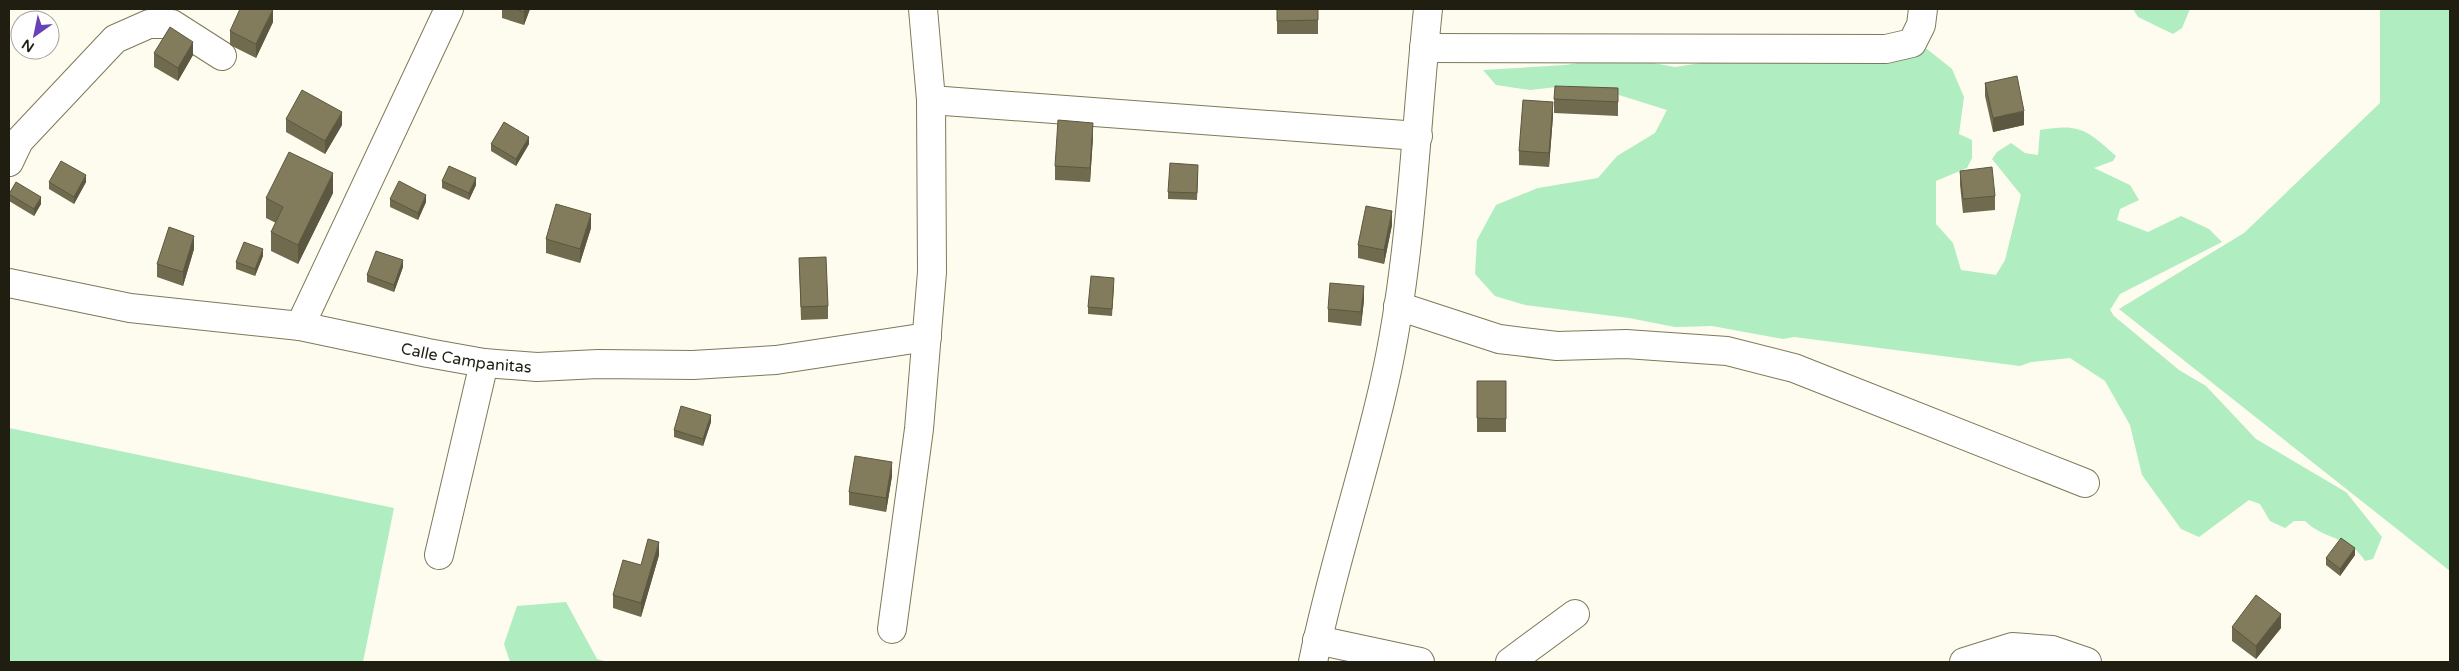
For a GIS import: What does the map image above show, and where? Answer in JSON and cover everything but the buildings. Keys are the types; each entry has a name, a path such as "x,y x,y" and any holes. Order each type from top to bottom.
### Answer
{"street":[{"path":"300,326 449,9"},
{"path":"892,629 919,429 932,272 931,100 922,9"},
{"path":"1420,662 1315,651 1385,380 1398,306 1418,136 1428,9"},
{"path":"1424,48 1886,49 1912,43 1920,25 1923,9"},
{"path":"9,162 19,141 115,39 149,24 172,24 222,56"},
{"path":"931,100 1418,136"},
{"name":"Calle Campanitas","path":"9,284 130,308 300,326 484,363 537,367 598,364 693,365 776,360 927,337"},
{"path":"1398,306 1499,339 1557,346 1626,344 1727,351 1794,368 2085,483"},
{"path":"439,555 484,363"},
{"path":"1510,662 1574,614"},
{"path":"1964,662 2012,647 2052,650 2087,662"}],"green space":[{"path":"2133,9 2190,9 2182,28 2173,34 2138,17"},
{"path":"2380,9 2450,9 2450,571 2119,309 2244,233 2380,103"},
{"path":"1927,49 1952,69 1964,97 1959,134 1972,140 1972,158 1967,168 1936,181 1936,224 1953,243 1961,270 1996,275 2005,260 2021,195 1992,159 1997,152 2011,143 2025,153 2038,155 2040,130 2054,128 2074,128 2098,140 2116,156 2113,161 2094,168 2130,185 2139,200 2120,209 2117,220 2148,232 2181,216 2209,229 2222,242 2120,294 2110,310 2114,316 2179,370 2206,386 2256,439 2346,492 2382,537 2373,559 2365,561 2352,547 2320,532 2305,521 2294,521 2285,528 2270,521 2260,504 2249,500 2199,537 2181,529 2142,475 2130,425 2105,381 2070,358 2031,362 2020,366 1794,337 1783,339 1712,326 1675,327 1629,318 1525,305 1495,296 1475,274 1477,240 1496,205 1538,188 1598,178 1617,156 1655,133 1667,110 1606,91 1565,86 1530,90 1496,85 1483,70 1565,65 1620,57 1675,67 1757,54 1864,61"},
{"path":"9,428 394,508 363,662 9,662"},
{"path":"566,602 597,659 608,662 510,662 504,644 517,606"}]}
